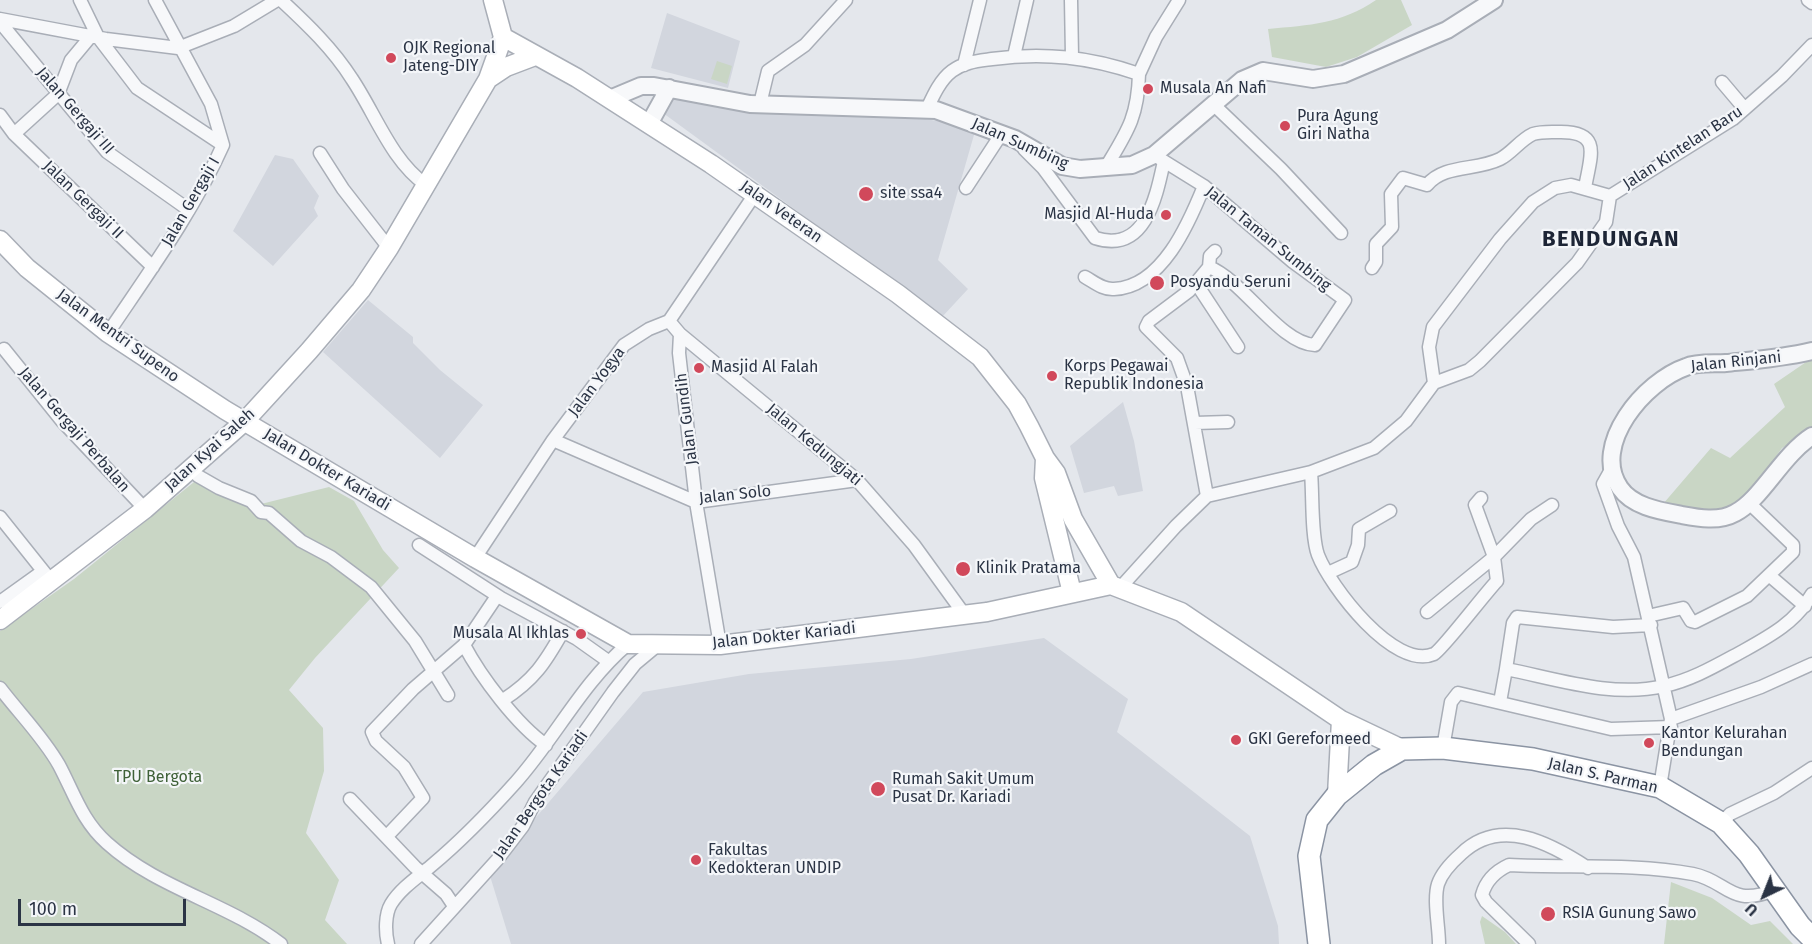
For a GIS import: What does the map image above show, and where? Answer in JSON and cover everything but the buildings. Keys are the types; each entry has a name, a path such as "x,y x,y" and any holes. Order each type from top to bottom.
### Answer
{"highway":[{"name":"Jalan S. Parman","path":"1402,749 1443,748 1533,759 1660,787 1721,823 1749,854 1812,938"},
{"path":"1319,944 1309,856 1317,820 1337,795 1360,775 1402,749"}],"main road":[{"path":"493,0 503,37"},
{"name":"Jalan Kyai Saleh","path":"0,620 47,576 145,509 245,421 361,291 389,248 488,79 503,37"},
{"name":"Jalan Veteran","path":"503,37 610,99 755,194 898,294 980,357 1017,404 1045,458 1056,473 1073,519 1115,587"},
{"path":"488,79 506,67 535,56"},
{"name":"Jalan Mentri Supeno","path":"0,240 27,268 108,333 245,421"},
{"name":"Jalan Dokter Kariadi","path":"245,421 475,558 628,644 720,645 1022,606 1072,593 1115,587"},
{"name":"Jalan Veteran","path":"1045,458 1044,478 1072,593"},
{"path":"1115,587 1191,618 1341,720 1402,749"},
{"path":"1337,795 1341,720"}],"street":[{"path":"80,0 94,36 137,88 223,146"},
{"name":"Jalan Gergaji I","path":"108,333 189,210 208,179 223,146 213,110 178,48 155,0"},
{"path":"0,20 178,48 234,26 279,0 332,52 352,78 404,165 426,185"},
{"path":"760,104 768,71 805,45 846,0"},
{"path":"964,64 980,0"},
{"path":"1014,56 1026,0"},
{"path":"1071,0 1072,56"},
{"path":"1106,167 1133,121 1138,102 1138,74 1156,37 1179,0"},
{"name":"Jalan Sumbing","path":"610,99 641,86 669,88 760,104 927,109 947,113 1009,136 1062,166 1080,169 1132,165 1159,158 1242,80 1263,72 1313,79 1344,74 1447,30 1494,0"},
{"path":"1808,0 1812,3"},
{"name":"Jalan Gergaji III","path":"0,20 107,152 189,210"},
{"path":"14,134 58,94 71,60 94,36"},
{"name":"Jalan Kintelan Baru","path":"1434,383 1469,370 1480,361 1577,263 1606,222 1610,196 1732,119 1782,76 1812,45"},
{"path":"927,109 946,76 964,64 1014,56 1072,56 1111,64 1138,74"},
{"path":"1722,82 1744,108"},
{"path":"650,124 669,88"},
{"path":"1214,105 1281,169 1341,233"},
{"name":"Jalan Gergaji II","path":"0,115 14,134 153,267"},
{"path":"1371,267 1376,262 1376,244 1392,227 1391,194 1403,178 1427,185 1441,173 1500,159 1535,134 1577,132 1586,137 1589,142 1590,154 1585,188"},
{"path":"966,188 1009,136 1042,168 1095,238 1106,242 1130,238 1142,226 1159,184 1159,158"},
{"path":"320,153 343,189 389,248"},
{"name":"Jalan Taman Sumbing","path":"1159,158 1204,186 1293,262 1345,300 1315,345 1306,345 1294,339 1217,270 1209,267"},
{"path":"1115,587 1206,496 1311,472 1374,448 1392,435 1406,421 1434,383 1429,347 1433,327 1500,239 1533,202 1555,188 1571,185 1610,196"},
{"path":"1085,277 1103,287 1115,289 1140,280 1154,271 1187,228 1204,186"},
{"path":"669,321 755,194"},
{"path":"1206,496 1187,386 1177,358 1146,327 1149,321 1196,283 1209,267 1210,256 1215,251"},
{"path":"1196,283 1239,347"},
{"name":"Jalan Kedungjati","path":"669,321 680,334 857,480 914,545 964,614"},
{"name":"Jalan Yogya","path":"475,558 553,440 624,345 649,329 669,321"},
{"name":"Jalan Gundih","path":"680,334 679,353 696,501 720,645"},
{"name":"Jalan Gergaji Perbalan","path":"4,349 62,421 145,509"},
{"name":"Jalan Rinjani","path":"1612,468 1616,435 1624,420 1637,401 1665,378 1687,366 1785,358 1812,351"},
{"path":"1194,423 1228,422"},
{"path":"1612,468 1620,488 1632,499 1649,508 1703,519 1736,513 1788,455 1812,436"},
{"name":"Jalan Solo","path":"553,440 696,501 857,480"},
{"path":"1612,468 1603,484 1618,526 1634,557 1671,723 1660,787"},
{"path":"191,469 198,476 219,488 251,501 261,512 269,513 301,541 331,557 371,587 395,613 424,654 448,695"},
{"path":"1311,472 1318,554 1328,573 1343,597 1378,634 1408,653 1429,655 1437,652 1497,581 1494,557 1475,505 1481,498"},
{"path":"1500,702 1513,623 1517,617 1614,627 1649,621 1683,608 1691,621 1695,622 1748,596 1770,576 1794,548 1748,502"},
{"path":"1427,612 1494,557 1526,524 1552,505"},
{"path":"1328,573 1352,562 1358,546 1359,529 1390,511"},
{"path":"0,517 47,576 0,602"},
{"path":"419,545 497,596 563,632 608,661"},
{"path":"1770,576 1805,606"},
{"path":"1506,669 1619,691 1664,686 1726,662 1782,628 1805,606 1812,594"},
{"path":"387,836 423,798 409,774 376,741 372,732 432,671 464,645 497,596"},
{"path":"503,700 524,686 542,669 563,632"},
{"path":"388,944 386,927 390,906 515,783 546,746 593,678 628,644"},
{"name":"Jalan Bergota Kariadi","path":"421,944 523,826 535,802 613,692 635,664 659,644"},
{"path":"464,645 527,730 546,746"},
{"path":"1443,748 1451,702 1458,693 1611,729 1671,723 1812,664"},
{"path":"0,688 59,765 85,820 107,843 168,885 237,917 281,944"},
{"path":"1721,823 1730,814 1774,793 1812,768"},
{"path":"350,799 422,873 446,894 454,906"},
{"path":"1439,944 1437,886 1453,862 1467,848 1484,840 1517,835 1558,849 1588,868"},
{"path":"1529,944 1486,902 1482,895 1484,886 1497,871 1509,865 1662,868 1699,876 1727,891 1745,897 1761,895 1774,890"}],"shaded area":[{"path":"667,13 740,41 728,88 651,68"},
{"name":"site ssa4","path":"672,96 796,113 920,118 976,128 938,260 968,289 942,317 663,113"},
{"path":"275,155 293,159 319,196 314,208 318,216 273,266 233,231"},
{"path":"368,300 413,337 413,343 440,370 483,405 440,458 323,352"},
{"path":"1123,402 1134,441 1143,491 1118,496 1114,486 1084,493 1070,446"},
{"name":"Rumah Sakit Umum Pusat Dr. Kariadi","path":"1044,638 1128,699 1117,732 1250,836 1278,926 1279,944 511,944 490,876 514,843 643,692 749,674 911,659"}],"green space":[{"path":"1376,0 1401,0 1412,25 1357,57 1326,67 1272,57 1268,29 1338,19"},
{"path":"717,61 732,66 727,84 711,79"},
{"path":"1812,358 1812,431 1782,448 1743,503 1715,514 1663,504 1711,448 1730,458 1785,407 1774,384"},
{"name":"TPU Bergota","path":"199,478 253,506 329,487 354,501 383,550 399,568 315,658 289,690 323,728 324,771 306,833 339,880 325,920 347,944 0,944 0,631 74,579"},
{"path":"1671,882 1712,898 1751,925 1770,921 1793,944 1664,944"},
{"path":"1482,916 1505,932 1516,944 1485,944 1480,922"}],"place":[{"name":"OJK Regional Jateng-DIY","path":"391,58"},
{"name":"Musala An Nafi","path":"1148,89"},
{"name":"Pura Agung Giri Natha","path":"1285,126"},
{"name":"site ssa4","path":"866,194"},
{"name":"Masjid Al-Huda","path":"1166,215"},
{"name":"Posyandu Seruni","path":"1157,283"},
{"name":"Masjid Al Falah","path":"699,368"},
{"name":"Korps Pegawai Republik Indonesia","path":"1052,376"},
{"name":"Klinik Pratama","path":"963,569"},
{"name":"Musala Al Ikhlas","path":"581,634"},
{"name":"GKI Gereformeed","path":"1236,740"},
{"name":"Kantor Kelurahan Bendungan","path":"1649,743"},
{"name":"Rumah Sakit Umum Pusat Dr. Kariadi","path":"878,789"},
{"name":"Fakultas Kedokteran UNDIP","path":"696,860"},
{"name":"RSIA Gunung Sawo","path":"1548,914"}],"district":[{"name":"BENDUNGAN","path":"1611,240"}]}
